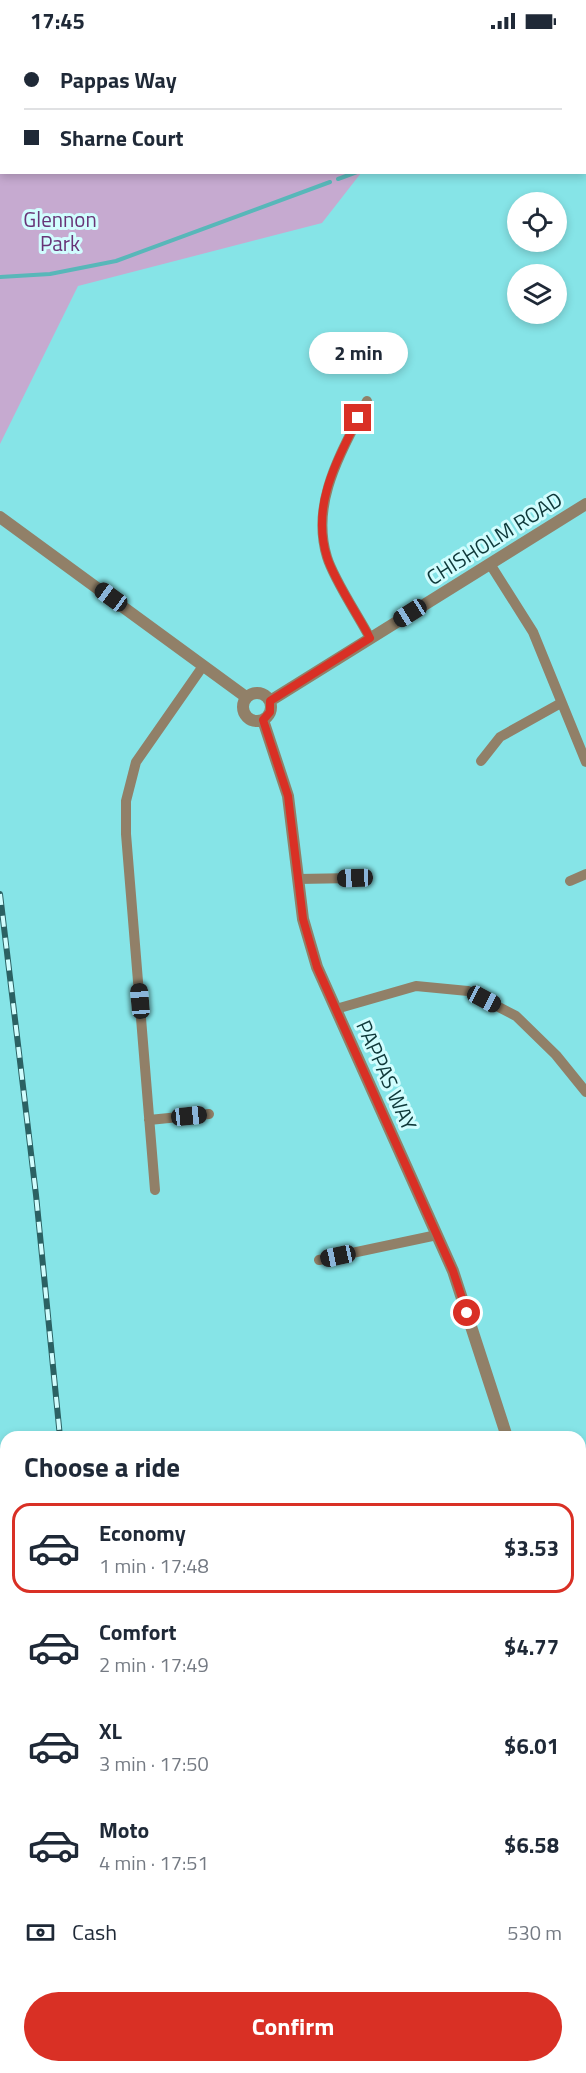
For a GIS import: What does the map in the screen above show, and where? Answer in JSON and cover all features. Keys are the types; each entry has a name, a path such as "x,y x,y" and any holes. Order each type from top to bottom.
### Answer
{"street":[{"path":"367,401 333,469 320,516 327,558 370,638"},
{"name":"CHISHOLM ROAD","path":"270,701 586,504"},
{"path":"0,517 246,697"},
{"path":"490,564 532,632 586,762"},
{"path":"155,1190 126,834 126,801 136,762 203,666"},
{"path":"260,693 270,701 270,712 263,720 254,721 246,716 243,707 246,697 260,693"},
{"path":"481,761 500,737 561,703"},
{"name":"PAPPAS WAY","path":"263,720 288,796 303,919 317,967 453,1271 505,1431"},
{"path":"570,880 586,874"},
{"path":"298,879 355,878"},
{"path":"336,1009 416,986 468,991 516,1016 556,1055 586,1092"},
{"path":"149,1120 210,1114"},
{"path":"319,1260 437,1235"}],"green space":[{"name":"Glennon Park","path":"0,174 360,174 322,223 78,286 0,444"}],"waterway":[{"path":"338,179 352,174"},
{"path":"0,277 50,274 116,261 330,182"}],"railway":[{"path":"0,894 36,1195 59,1431"}],"route":[{"path":"358,418 333,469 320,516 327,558 370,638 270,701 270,712 263,720 288,796 303,919 317,967 453,1271 467,1313"}]}
